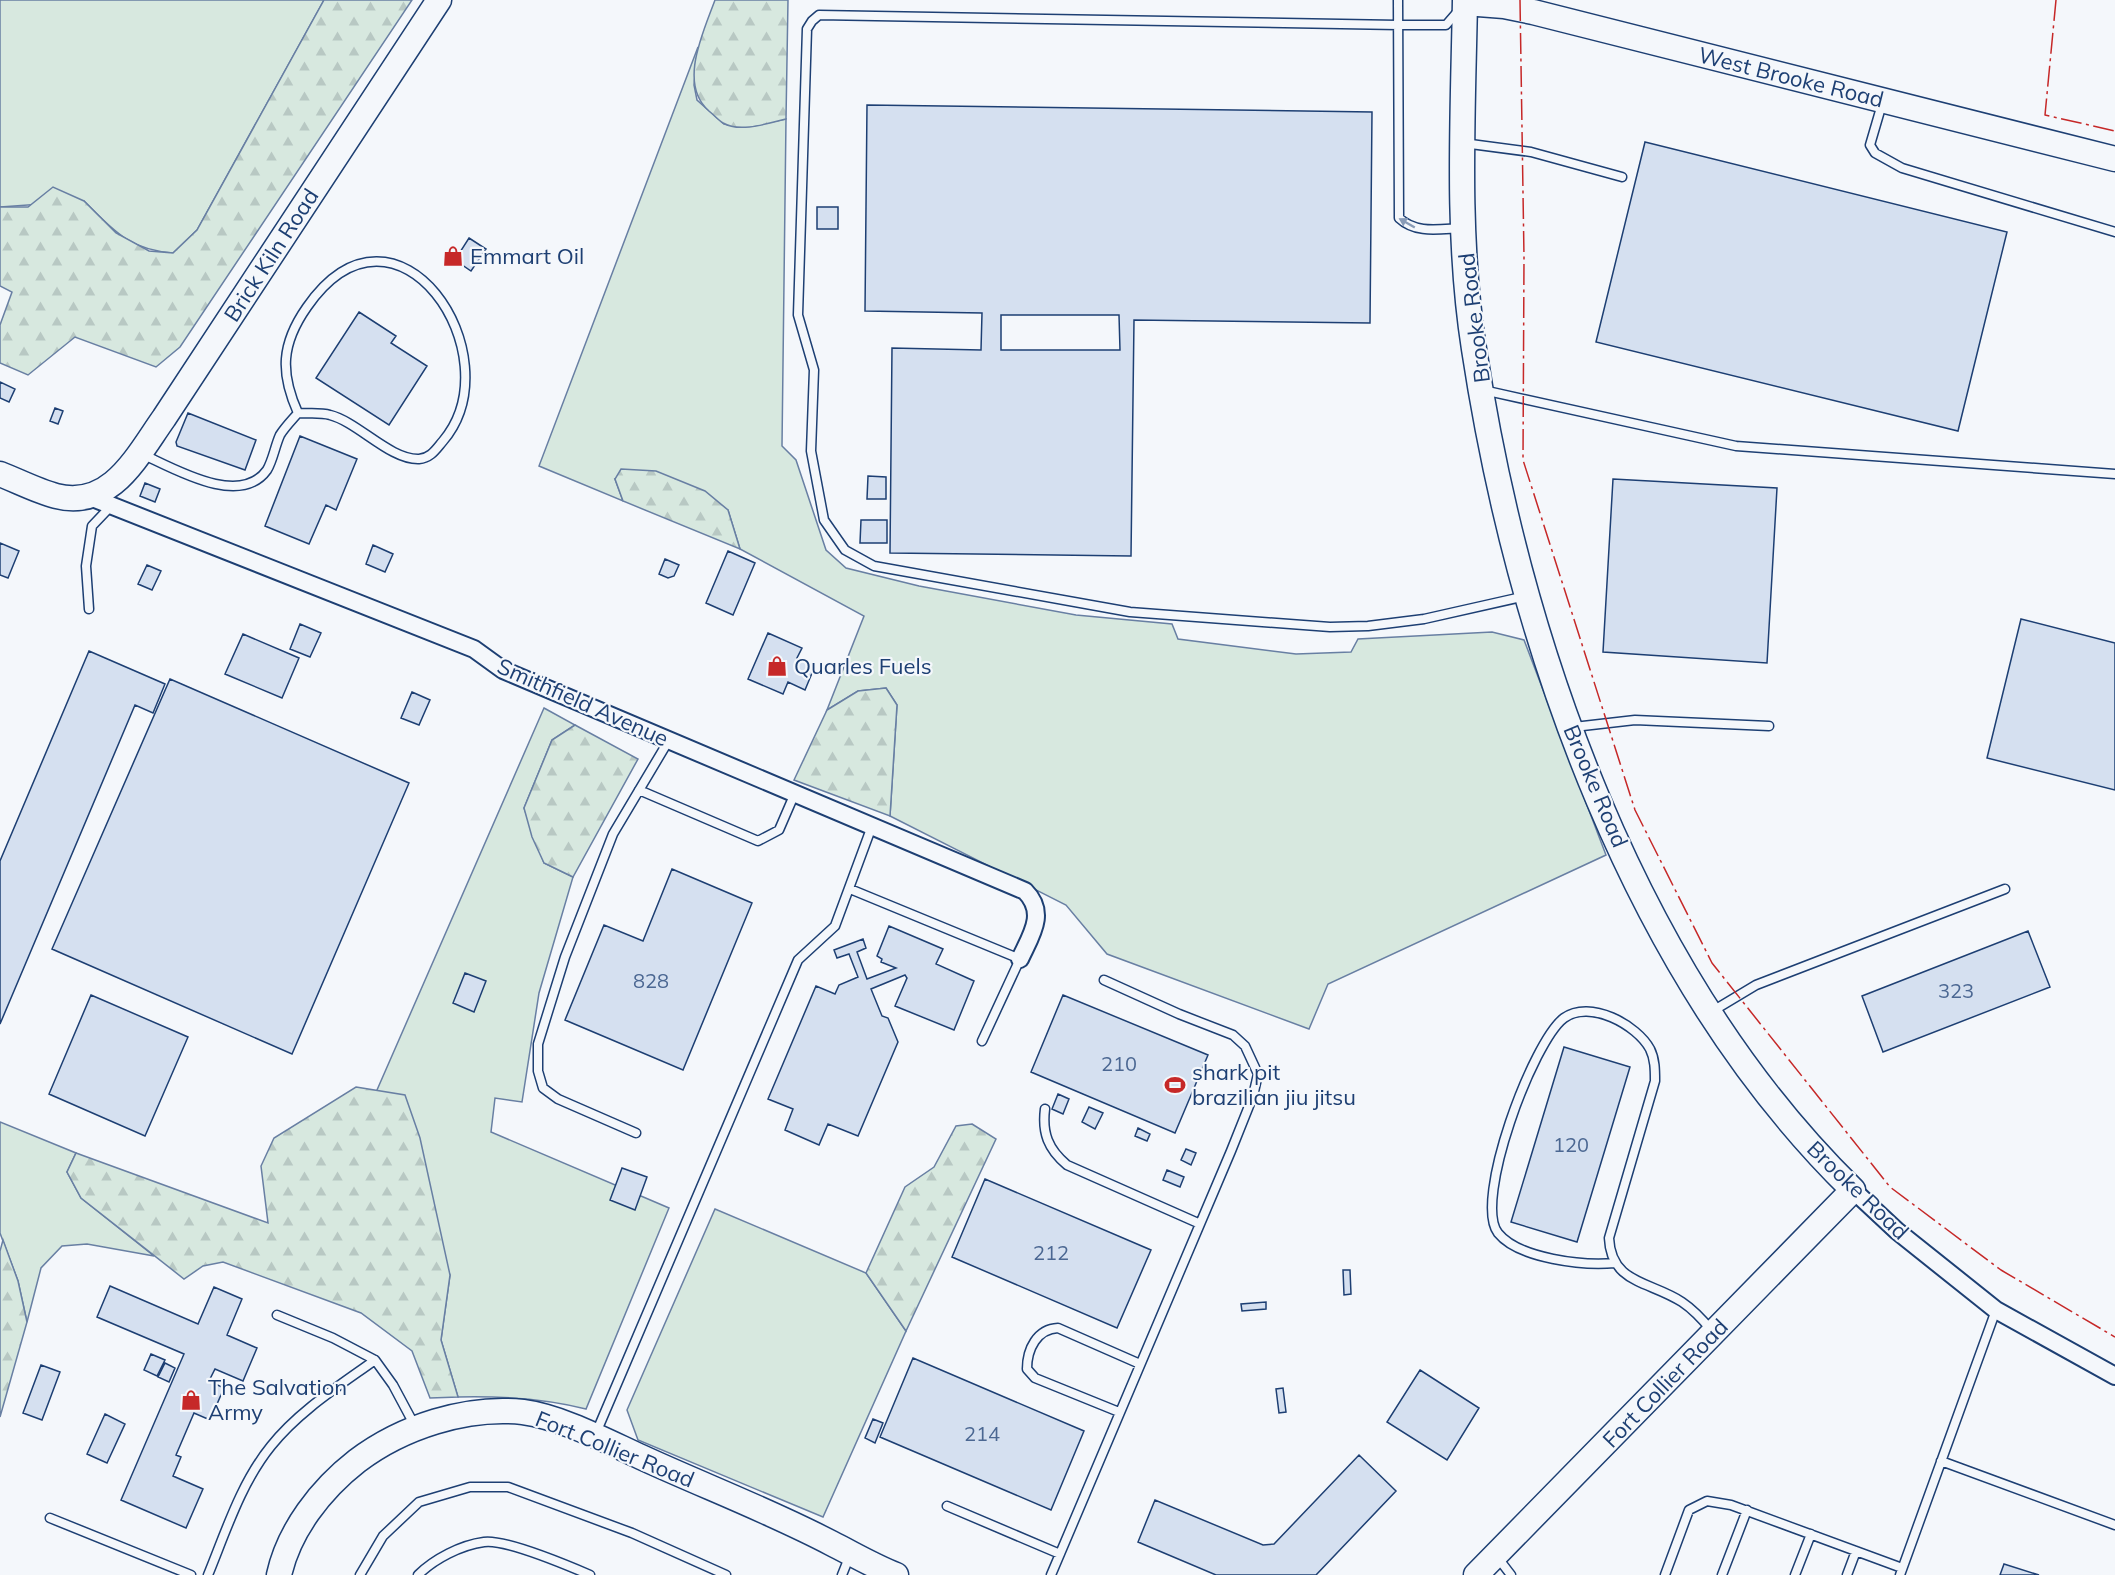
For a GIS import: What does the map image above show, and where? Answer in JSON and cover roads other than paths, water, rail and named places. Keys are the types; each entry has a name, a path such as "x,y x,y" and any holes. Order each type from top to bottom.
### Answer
{"street":[{"name":"Brick Kiln Road","path":"101,501 139,453 439,0"},
{"name":"West Brooke Road","path":"1465,2 1533,12 2115,159"},
{"name":"Brooke Road","path":"1465,2 1462,143 1464,228 1474,349 1498,483 1551,675 1616,838 1657,921 1741,1059 1784,1114 1853,1190 1897,1231 1996,1310 2115,1376"},
{"name":"Smithfield Avenue","path":"0,474 55,496 101,501 474,649 503,670 1025,891 1033,899 1038,909 1037,921 1020,959"},
{"name":"Fort Collier Road","path":"1476,1575 1853,1190"},
{"name":"Fort Collier Road","path":"279,1575 291,1541 306,1515 342,1472 372,1450 416,1428 463,1416 503,1412 524,1413 595,1436 821,1538 846,1565 896,1575"}],"lane":[{"path":"1398,0 1399,218 1405,224 1424,230 1464,228"},
{"path":"1465,2 1446,24 827,14 812,21 807,29 798,315 814,370 811,451 824,520 833,536 851,554 874,566 1130,612 1330,627 1368,626 1424,619 1529,595"},
{"path":"1883,100 1870,145 1875,153 1902,168 2115,232"},
{"path":"1462,143 1531,152 1622,177"},
{"path":"380,260 418,276 451,314 465,356 465,392 451,432 432,455 418,459 404,456 330,415 298,413 291,397 285,371 286,346 302,314 318,291 338,273 359,262 380,260"},
{"path":"1482,390 1736,446 2115,474"},
{"path":"139,453 205,482 234,486 254,481 267,470 281,434 298,413"},
{"path":"89,609 86,566 92,526 101,501"},
{"path":"1570,727 1635,720 1769,726"},
{"path":"636,1133 558,1100 543,1088 538,1071 538,1044 565,957 613,834 669,741"},
{"path":"639,790 758,841 778,830 795,793"},
{"path":"595,1436 798,960 835,926 872,826"},
{"path":"850,889 1020,959 982,1041"},
{"path":"1711,1012 1756,985 2005,889"},
{"path":"1051,1575 1253,1096 1258,1074 1252,1059 1233,1035 1179,1014 1104,980"},
{"path":"1615,1263 1589,1265 1536,1254 1509,1243 1497,1232 1491,1212 1493,1178 1512,1117 1533,1064 1551,1033 1565,1017 1579,1013 1593,1012 1630,1026 1650,1050 1654,1064 1655,1081 1609,1238 1610,1251 1615,1263 1629,1276 1680,1300 1697,1313 1714,1334"},
{"path":"1045,1109 1043,1124 1047,1142 1055,1155 1067,1165 1198,1223"},
{"path":"1665,1575 1689,1510 1707,1501 1747,1510 1856,1551 1901,1572 1996,1310"},
{"path":"277,1315 333,1338 375,1360 393,1385 416,1428"},
{"path":"1119,1412 1035,1378 1027,1369 1027,1357 1036,1339 1048,1328 1058,1328 1140,1364"},
{"path":"208,1575 240,1495 271,1446 311,1407 375,1360"},
{"path":"1941,1461 2115,1525"},
{"path":"360,1575 383,1536 419,1502 470,1487 508,1487 632,1533 726,1575"},
{"path":"947,1506 1060,1554"},
{"path":"1722,1575 1747,1510"},
{"path":"50,1518 191,1575"},
{"path":"1795,1575 1810,1534"},
{"path":"418,1575 432,1561 485,1542 545,1556 590,1575"},
{"path":"1847,1575 1856,1551"},
{"path":"1496,1555 1511,1575"}],"place":[{"name":"Emmart Oil","path":"453,256"},
{"name":"Quarles Fuels","path":"777,666"},
{"name":"shark pit brazilian jiu jitsu","path":"1175,1085"},
{"name":"The Salvation Army","path":"191,1400"}]}
